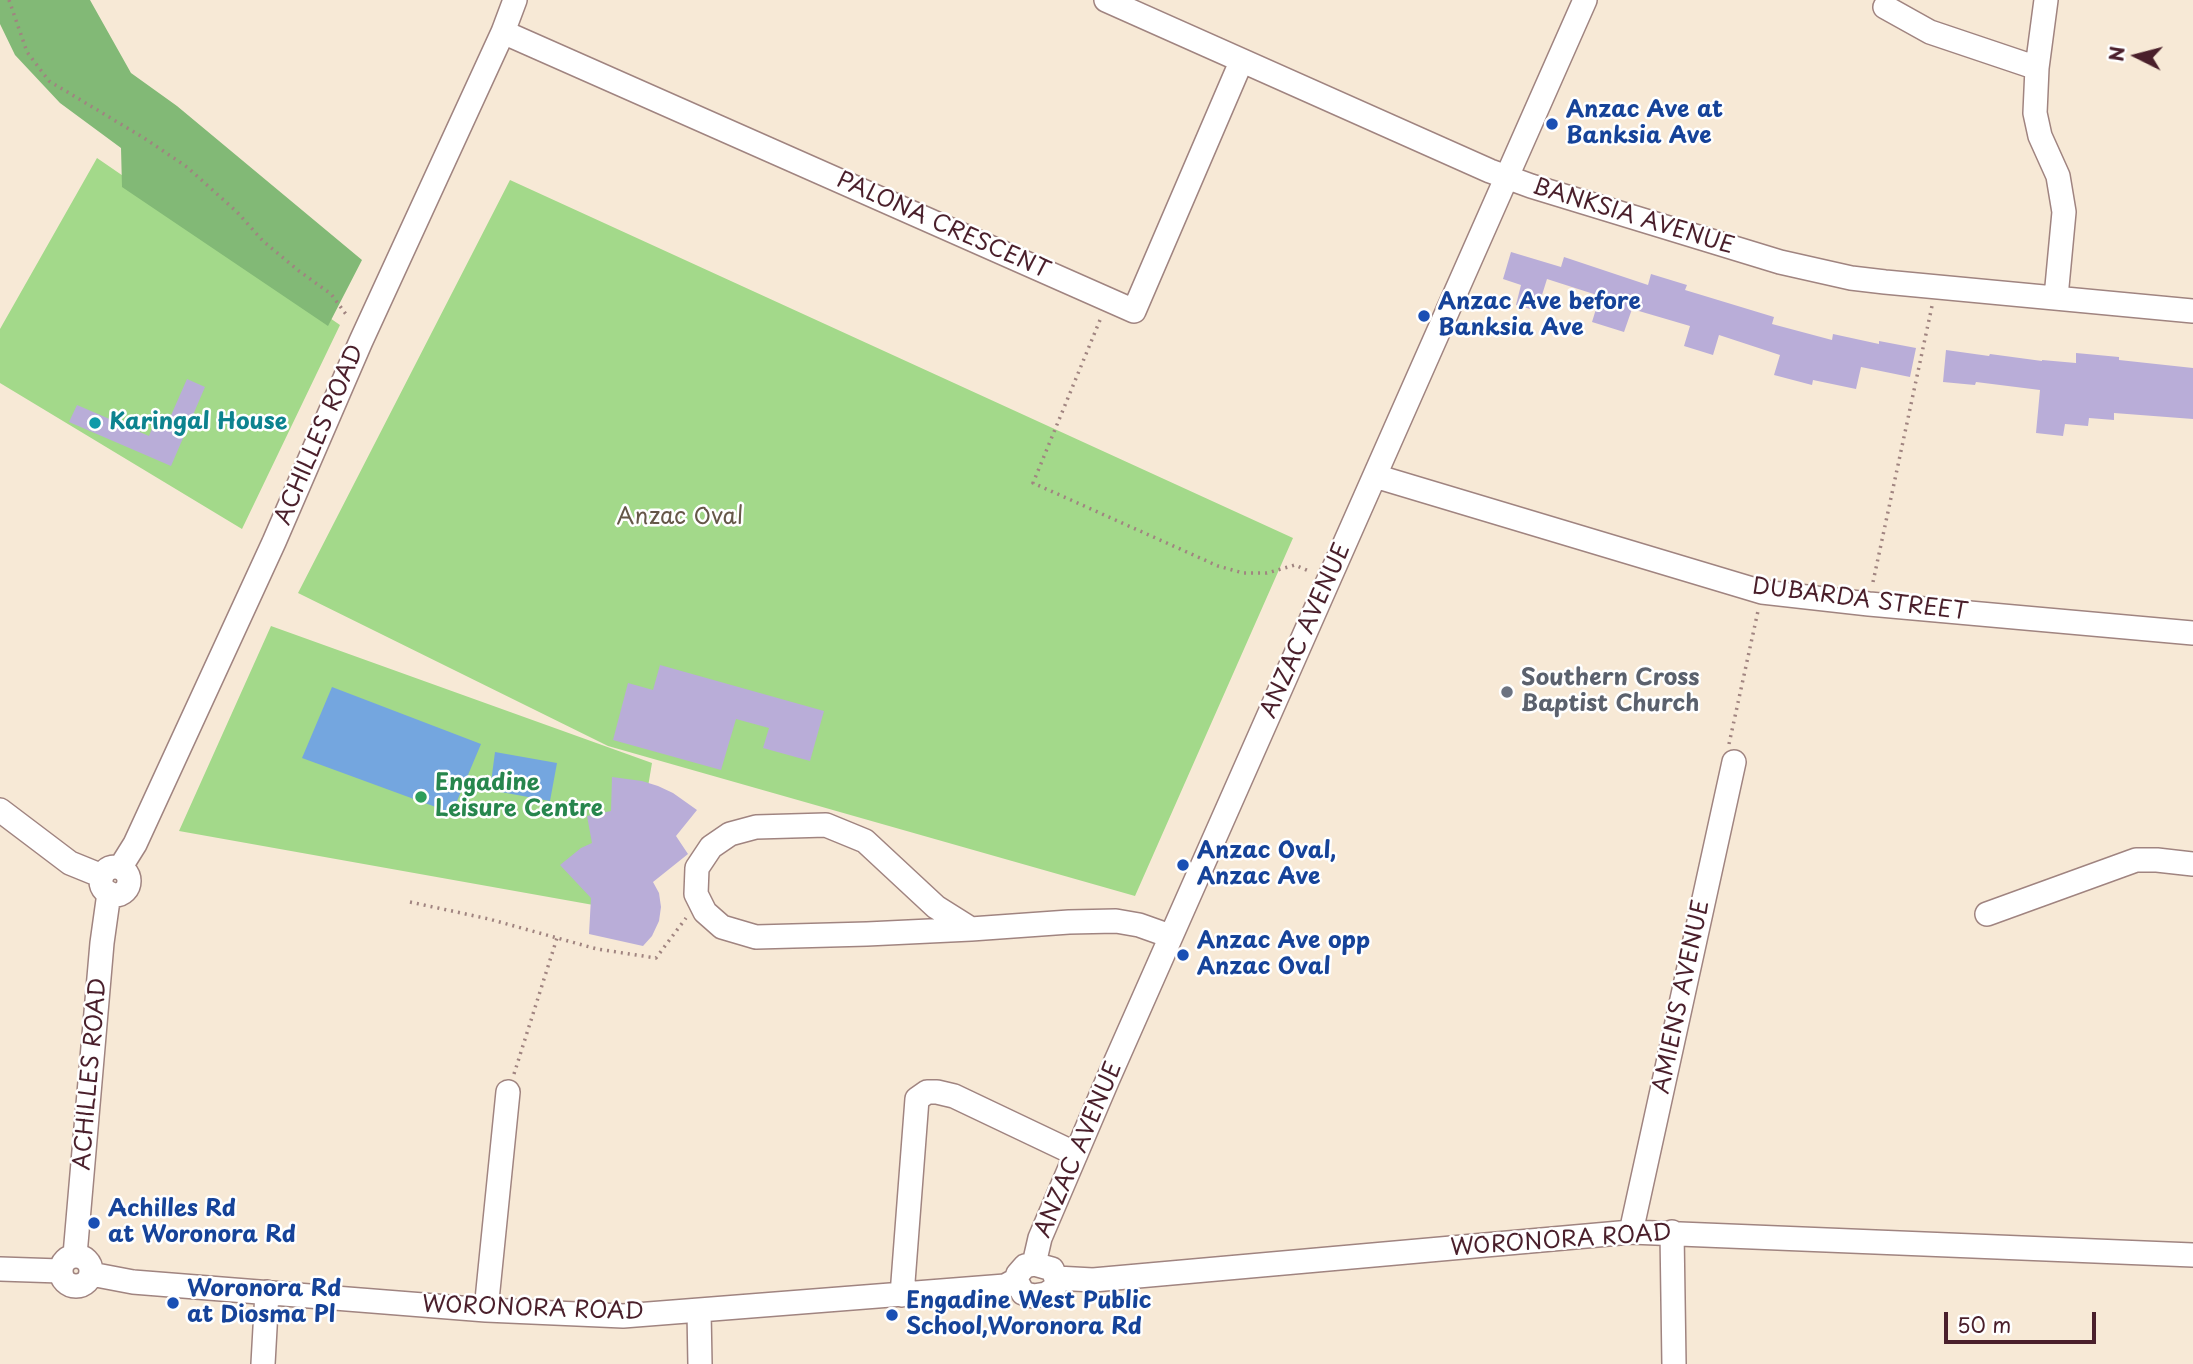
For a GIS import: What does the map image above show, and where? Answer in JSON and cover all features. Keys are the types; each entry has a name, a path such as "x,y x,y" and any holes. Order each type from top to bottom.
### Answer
{"street":[{"name":"ACHILLES ROAD","path":"68,1263 110,879 135,844 274,541 515,0"},
{"name":"BANKSIA AVENUE","path":"1106,0 1507,178 1791,265 1851,278 2193,311"},
{"name":"ANZAC AVENUE","path":"1034,1264 1040,1238 1170,936 1586,0"},
{"path":"2046,0 2037,68 2035,113 2040,136 2058,176 2064,212 2056,297"},
{"path":"1885,7 1930,32 2037,68"},
{"name":"PALONA CRESCENT","path":"503,32 1134,311 1241,62"},
{"name":"DUBARDA STREET","path":"1375,476 1762,592 2193,633"},
{"name":"AMIENS AVENUE","path":"1631,1232 1734,762"},
{"path":"0,810 70,863 110,879"},
{"path":"971,929 936,907 865,841 826,825 756,827 730,834 711,847 697,868 696,894 705,912 722,927 756,937 971,929 1116,921 1139,925 1170,936"},
{"path":"1987,914 2136,860 2193,864"},
{"path":"486,1310 508,1092"},
{"path":"902,1294 917,1099 927,1092 954,1096 1076,1154"},
{"name":"WORONORA ROAD","path":"1056,1278 1093,1280 1631,1232 2193,1255"},
{"path":"1672,1232 1674,1364"},
{"name":"WORONORA ROAD","path":"68,1263 80,1256 91,1266 91,1274 133,1282 486,1310 623,1316 1005,1286 1016,1280"},
{"path":"0,1269 68,1263"},
{"path":"1034,1264 1052,1269 1056,1278 1054,1289 1039,1296 1023,1293 1016,1280 1025,1266 1034,1264"},
{"path":"263,1364 267,1292"},
{"path":"699,1311 700,1364"}],"path":[{"path":"9,0 27,52 49,81 187,167 237,212 262,242 331,294 361,341"},
{"path":"1868,604 1936,286"},
{"path":"1109,299 1033,483 1218,566 1243,573 1267,573 1295,565 1329,579"},
{"path":"1734,762 1729,747 1762,592"},
{"path":"410,902 489,919 597,948 656,958 684,919 705,912"},
{"path":"508,1092 557,938"}],"green space":[{"path":"0,0 90,0 131,73 177,106 362,260 328,326 122,187 121,148 60,103 15,55 0,24"},
{"path":"97,158 340,325 242,529 0,383 0,329"},
{"name":"Anzac Oval","path":"510,180 1293,538 1135,896 608,746 298,593"},
{"name":"Engadine Leisure Centre","path":"271,626 652,763 627,911 179,831"}],"water":[{"path":"332,687 481,744 452,813 302,758"},
{"path":"495,752 557,763 550,801 490,790"}],"building":[{"path":"1511,252 1561,267 1564,257 1648,285 1651,274 1687,285 1685,290 1774,317 1772,324 1832,340 1833,334 1879,344 1879,341 1916,348 1910,377 1861,367 1856,389 1813,380 1812,385 1774,375 1780,355 1719,335 1713,355 1684,346 1690,326 1632,309 1624,332 1592,322 1600,296 1547,279 1537,311 1516,305 1521,285 1503,279"},
{"path":"1946,350 2076,363 2076,353 2193,368 2193,419 2114,413 2114,420 2089,418 2088,426 2065,424 2063,436 2036,433 2040,390 1976,382 1975,385 1943,382"},
{"name":"Karingal House","path":"187,379 205,387 171,466 69,422 77,405 149,436 154,424 165,429"},
{"path":"660,665 824,711 810,761 763,748 769,728 736,719 721,770 613,740 628,683 653,690"},
{"path":"612,777 658,786 697,810 676,836 688,854 653,882 659,893 659,921 652,936 643,946 589,934 591,898 560,865 581,848 592,843 587,816 611,811"}],"place":[{"name":"Anzac Ave at Banksia Ave","path":"1552,124"},
{"name":"Anzac Ave before Banksia Ave","path":"1424,316"},
{"name":"Karingal House","path":"95,423"},
{"name":"Southern Cross Baptist Church","path":"1507,692"},
{"name":"Engadine Leisure Centre","path":"421,797"},
{"name":"Anzac Oval, Anzac Ave","path":"1183,865"},
{"name":"Anzac Ave opp Anzac Oval","path":"1183,955"},
{"name":"Achilles Rd at Woronora Rd","path":"94,1223"},
{"name":"Woronora Rd at Diosma Pl","path":"173,1303"},
{"name":"Engadine West Public School,Woronora Rd","path":"892,1315"}]}
